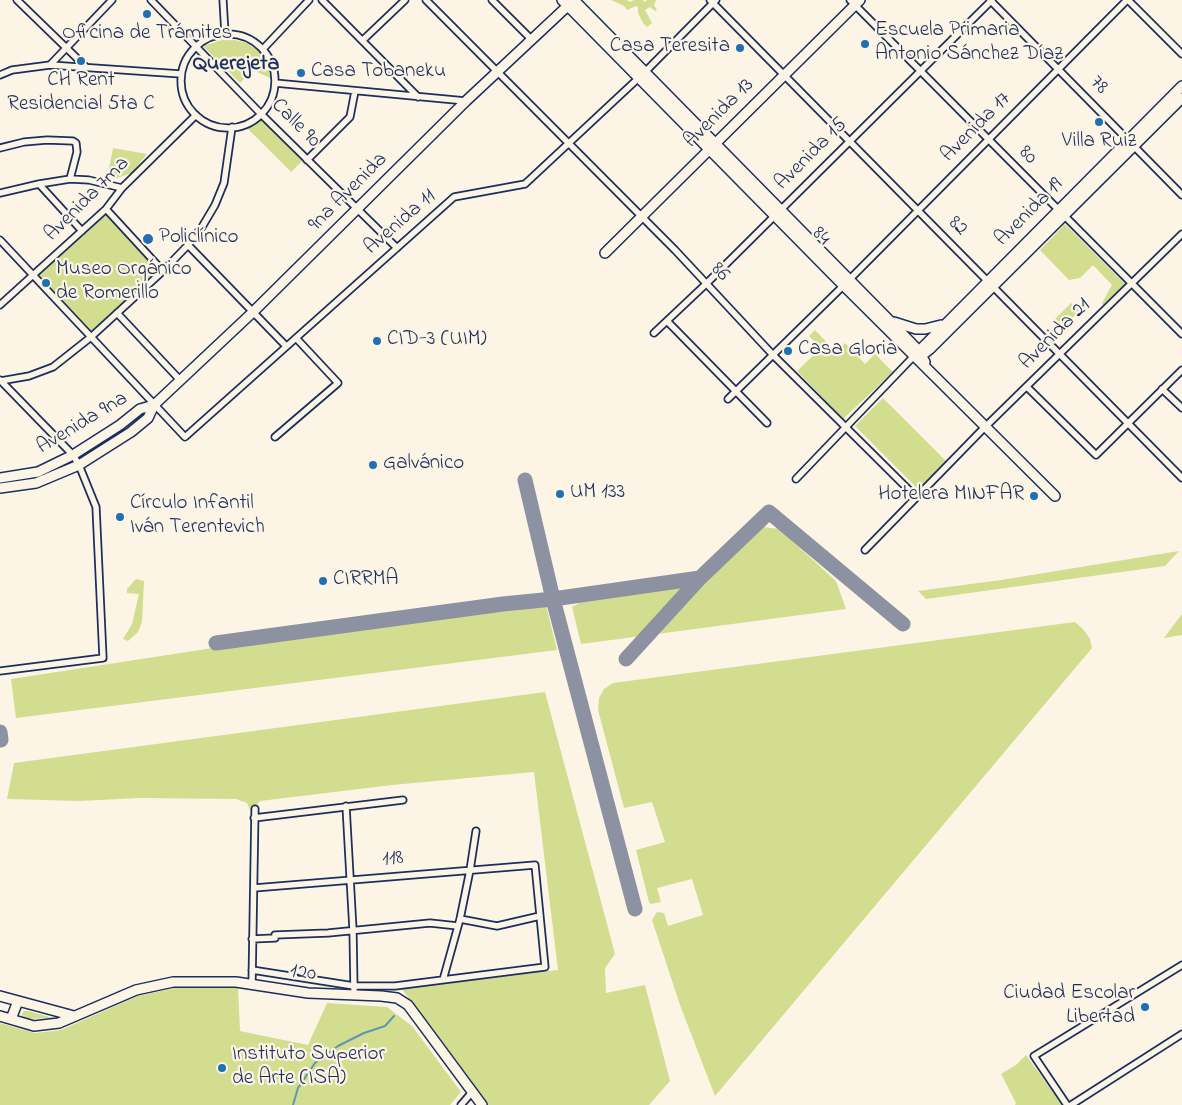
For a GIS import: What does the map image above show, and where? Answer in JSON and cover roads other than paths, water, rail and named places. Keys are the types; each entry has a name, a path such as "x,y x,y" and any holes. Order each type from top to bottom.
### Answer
{"main road":[{"name":"9na Avenida","path":"154,405 253,312 570,1"},
{"name":"84","path":"570,1 1057,495"},
{"name":"Avenida 13","path":"605,253 713,147 855,2"},
{"name":"Avenida 19","path":"918,353 943,325 990,283 1061,213 1131,142 1182,86"},
{"name":"Avenida 19","path":"1131,142 1182,98"},
{"name":"84","path":"846,282 889,320 918,353"},
{"name":"Avenida 19","path":"918,353 930,349 990,283"},
{"path":"889,320 916,329 934,328 943,325"},
{"name":"Avenida 9na","path":"0,478 38,472 73,455 120,425 140,409 154,405"},
{"name":"Avenida 9na","path":"0,488 36,483 79,465 131,432 146,420 154,405"},
{"name":"120","path":"0,1016 34,1026 59,1023 136,990 173,982 236,982 308,994 397,998 408,1005 482,1105"},
{"path":"0,996 74,1016"},
{"path":"11,1020 18,1001"}],"street":[{"path":"17,0 86,67"},
{"path":"50,65 112,0"},
{"name":"Calle 90","path":"151,0 261,114 397,248"},
{"path":"223,0 225,34"},
{"path":"263,49 309,0"},
{"path":"322,0 418,97"},
{"path":"363,40 405,0"},
{"name":"86","path":"426,0 642,217 772,355 916,497"},
{"path":"492,0 532,40"},
{"name":"78","path":"991,0 1182,195"},
{"name":"Avenida 15","path":"654,333 706,284 991,0"},
{"path":"1127,0 1182,54"},
{"name":"Avenida 17","path":"728,399 1127,0"},
{"name":"Avenida 11","path":"154,405 184,437 454,198 525,184 642,75 713,1"},
{"name":"82","path":"713,1 917,211 1182,478"},
{"name":"80","path":"855,2 920,71 1182,334"},
{"path":"225,34 239,35 252,40 263,49 270,59 274,71 275,84 273,95 261,114 253,121 232,127 219,127 196,115 187,103 182,89 181,74 186,59 195,47 204,40 225,34"},
{"path":"0,75 12,70 50,65 181,74"},
{"path":"275,84 466,101"},
{"path":"307,160 350,117 355,91"},
{"name":"Avenida 7ma","path":"0,305 106,209 122,188 196,115"},
{"path":"1,381 29,376 53,367 91,337 163,271 188,245 202,227 215,205 224,183 232,127"},
{"path":"0,148 24,142 48,140 67,140 76,143 77,152 70,179"},
{"path":"0,192 70,179 89,180 122,188"},
{"path":"39,184 82,231"},
{"path":"106,209 163,271"},
{"name":"Avenida 21","path":"865,550 987,425 1182,234"},
{"path":"0,240 154,405"},
{"path":"188,245 286,346"},
{"path":"117,313 180,380"},
{"path":"667,321 767,423"},
{"path":"276,437 338,383 296,338"},
{"path":"796,479 918,353"},
{"path":"1027,387 1096,455 1182,370"},
{"path":"0,671 103,658 96,507 73,455 1,381"},
{"path":"1162,389 1182,408"},
{"path":"254,818 403,800"},
{"path":"346,806 353,930 354,996"},
{"path":"252,984 254,809"},
{"path":"443,980 460,919 476,831"},
{"name":"118","path":"254,888 535,865 540,916"},
{"path":"460,919 497,926 540,916"},
{"name":"120","path":"252,970 354,986 395,986 544,967 540,916"},
{"path":"252,938 275,938 275,935 430,923 458,926"},
{"path":"1066,1105 1034,1056 1182,965"},
{"path":"1071,1105 1182,1034"},
{"path":"462,1105 473,1091"}],"waterway":[{"path":"293,1105 298,1088 315,1063 338,1046 364,1033 385,1026 394,1016"}],"place":[{"name":"Oficina de Trámites","path":"147,14"},
{"name":"Escuela Primaria Antonio Sánchez Díaz","path":"865,44"},
{"name":"Casa Teresita","path":"740,48"},
{"name":"CH Rent Residencial 5ta C","path":"81,61"},
{"name":"Casa Tobaneku","path":"301,73"},
{"name":"Villa Ruiz","path":"1099,122"},
{"name":"Policlínico","path":"148,239"},
{"name":"Museo Orgánico de Romerillo","path":"46,283"},
{"name":"CID-3 (UIM)","path":"377,341"},
{"name":"Casa Gloria","path":"788,351"},
{"name":"Galvánico","path":"373,465"},
{"name":"UM 133","path":"560,494"},
{"name":"Hotelera MINFAR","path":"1034,496"},
{"name":"Círculo Infantil Iván Terentevich","path":"120,517"},
{"name":"CIRRMA","path":"323,581"},
{"name":"Ciudad Escolar Libertad","path":"1145,1007"},
{"name":"Instituto Superior de Arte (ISA)","path":"222,1068"}],"district":[{"name":"Querejeta","path":"236,65"}]}
